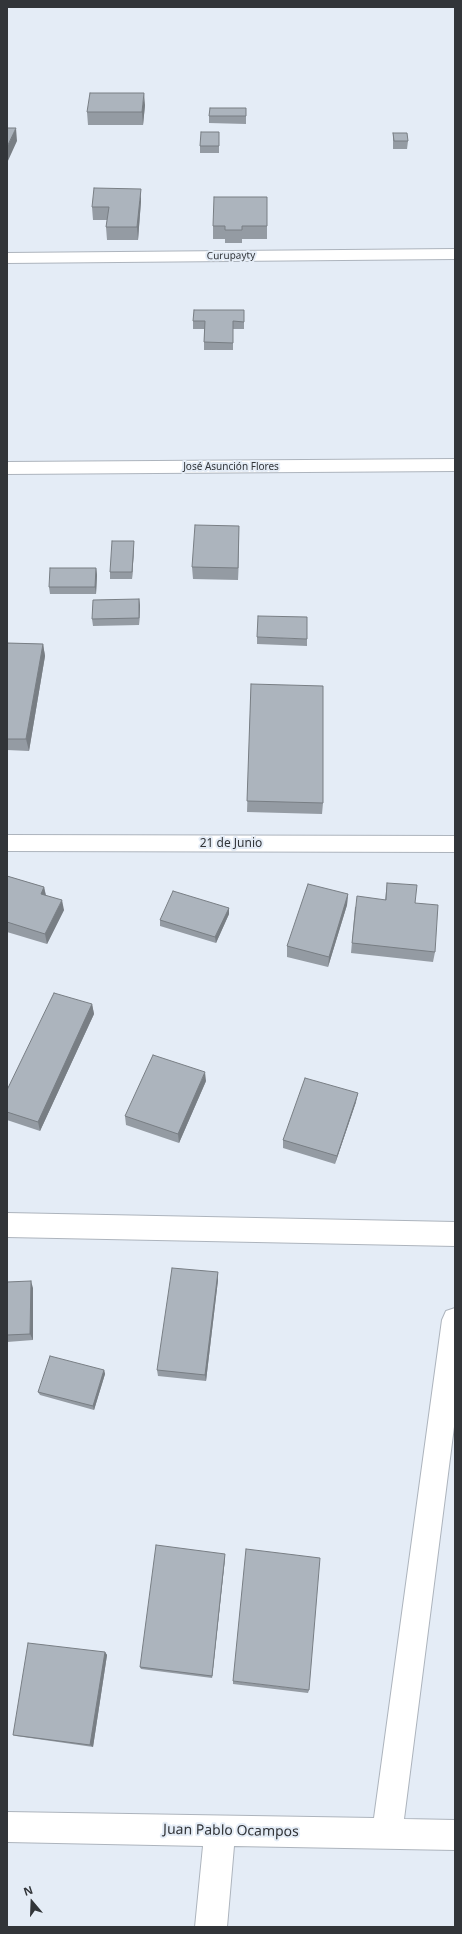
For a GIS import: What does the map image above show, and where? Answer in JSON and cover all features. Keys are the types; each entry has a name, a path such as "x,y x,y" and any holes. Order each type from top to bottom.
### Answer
{"street":[{"name":"Curupayty","path":"7,258 455,254"},
{"name":"José Asunción Flores","path":"7,468 455,465"},
{"name":"21 de Junio","path":"7,843 455,844"},
{"path":"7,1225 455,1234"},
{"path":"387,1833 455,1320"},
{"name":"Juan Pablo Ocampos","path":"7,1827 455,1835"},
{"path":"211,1927 220,1830"}],"building":[{"path":"90,93 144,93 142,112 87,112"},
{"path":"210,108 246,108 246,116 209,116"},
{"path":"7,128 16,128 7,147"},
{"path":"201,132 219,132 219,146 200,146"},
{"path":"393,133 407,133 408,141 394,141"},
{"path":"94,188 141,189 137,227 106,227 109,207 92,207"},
{"path":"214,197 267,197 267,226 242,226 242,230 225,230 225,226 213,226"},
{"path":"194,310 244,310 244,322 233,321 233,343 204,342 205,321 193,321"},
{"path":"195,525 239,526 238,568 192,567"},
{"path":"112,541 134,541 132,572 110,572"},
{"path":"50,568 96,568 95,587 49,587"},
{"path":"139,599 139,618 92,619 93,600"},
{"path":"258,616 307,617 307,639 257,637"},
{"path":"7,643 43,644 26,739 7,739"},
{"path":"251,684 323,686 323,803 247,801"},
{"path":"7,876 44,887 41,894 62,900 45,934 7,922"},
{"path":"387,883 417,885 415,903 438,905 435,952 352,943 357,896 386,900"},
{"path":"308,884 348,894 329,957 287,946"},
{"path":"173,891 229,908 215,937 160,920"},
{"path":"54,993 92,1004 38,1122 7,1112 7,1090"},
{"path":"153,1055 205,1072 178,1134 125,1116"},
{"path":"305,1078 358,1093 337,1156 283,1140"},
{"path":"172,1268 218,1272 205,1375 157,1370"},
{"path":"31,1281 30,1334 7,1335 7,1282"},
{"path":"50,1356 104,1370 93,1406 38,1392"},
{"path":"156,1545 225,1554 212,1676 140,1667"},
{"path":"246,1549 320,1558 309,1690 233,1681"},
{"path":"28,1643 105,1652 90,1745 13,1735"}]}
